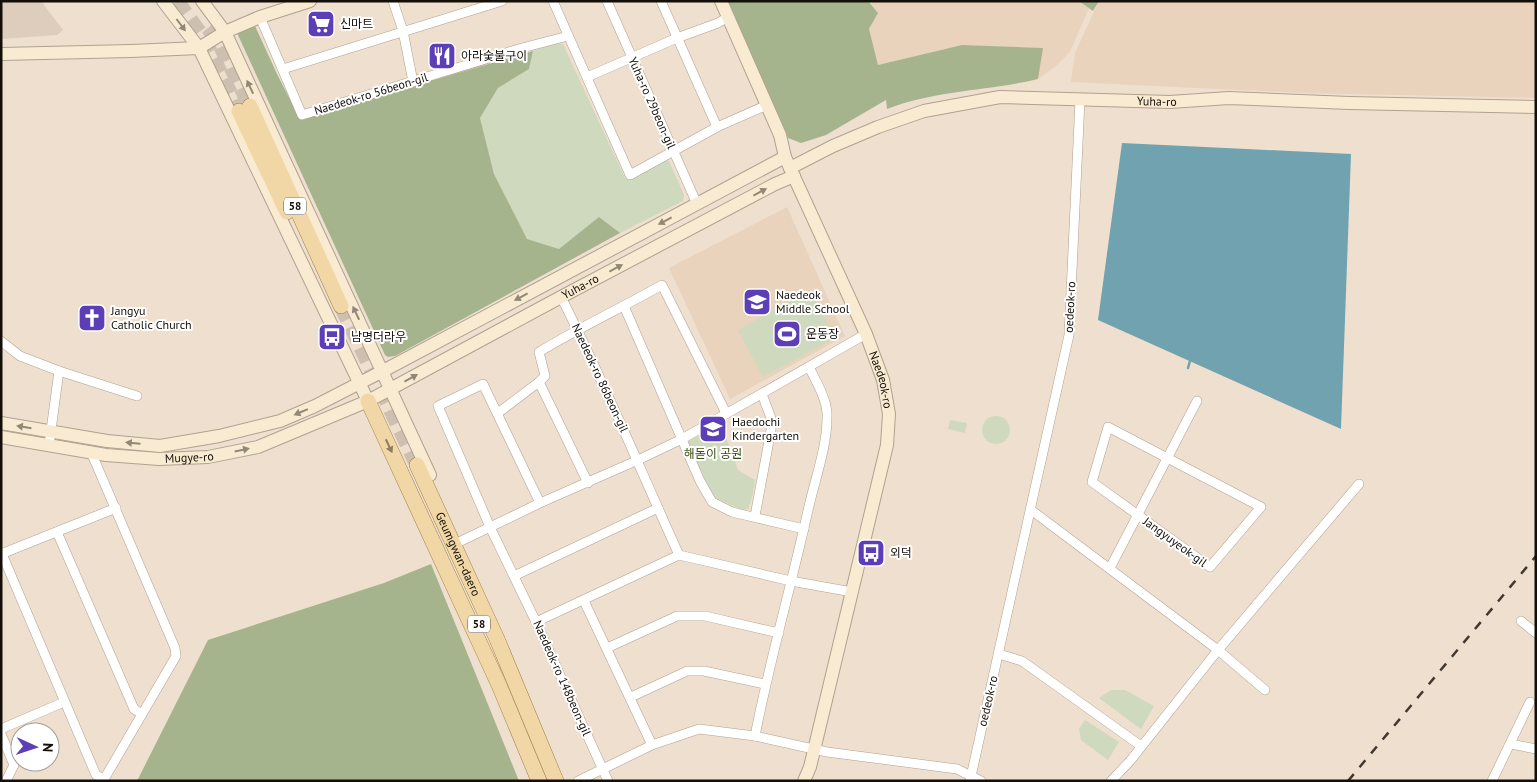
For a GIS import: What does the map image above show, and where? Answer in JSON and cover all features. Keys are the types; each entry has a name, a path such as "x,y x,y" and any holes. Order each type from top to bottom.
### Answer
{"main road":[{"name":"58","path":"244,109 338,308"},
{"path":"368,401 499,685 539,781"},
{"name":"Geumgwan-daero","path":"544,781 537,754 412,467 496,639 556,781"}],"street":[{"path":"163,1 199,48 368,401"},
{"path":"202,1 224,32 383,371 500,634 517,688"},
{"path":"1,54 199,48 224,32 260,17 310,1"},
{"path":"393,1 403,31 413,82"},
{"path":"260,17 283,69 502,1"},
{"path":"553,1 630,175 717,127 767,105"},
{"name":"Yuha-ro 29beon-gil","path":"607,1 696,204"},
{"path":"661,1 717,127"},
{"name":"Naedeok-ro","path":"721,1 780,135 790,167 866,334 883,380 889,414 887,445 810,767 804,781"},
{"path":"588,77 677,38 718,23 728,17"},
{"name":"Naedeok-ro 56beon-gil","path":"283,69 302,115 522,48 568,36"},
{"name":"Yuha-ro","path":"359,382 696,204 790,167 878,127 924,111 1000,97 1170,102 1229,98 1536,107"},
{"name":"oedeok-ro","path":"971,778 1069,335 1080,100"},
{"name":"Yuha-ro","path":"368,401 775,184 790,167"},
{"path":"540,503 498,413 540,382 545,376 539,352 577,329 662,285 726,413"},
{"name":"Naedeok-ro 86beon-gil","path":"561,297 638,460 679,555"},
{"path":"624,306 700,481 712,502 732,512 804,529"},
{"path":"459,542 682,439 866,334"},
{"path":"1,341 20,356 58,371 136,396"},
{"path":"756,736 765,684 779,633 826,433 827,411 820,389 809,367"},
{"path":"50,445 58,371"},
{"name":"Mugye-ro","path":"1,423 106,441 160,446 219,436 280,421 315,406 359,382"},
{"path":"540,382 588,483"},
{"name":"Naedeok-ro 148beon-gil","path":"498,413 484,384 438,406 490,527 536,622 608,781"},
{"path":"755,516 771,430 771,418 762,394"},
{"name":"Mugye-ro","path":"1,438 106,454 159,459 208,457 258,447 368,401"},
{"path":"1110,568 1197,402"},
{"name":"Jangyuyeok-gil","path":"1108,427 1261,507 1210,567 1138,515 1092,482 1108,427"},
{"path":"91,452 116,508 175,648 176,656 103,780 96,775 2,554 116,508"},
{"path":"1111,781 1218,650 1359,484"},
{"path":"514,576 658,508"},
{"path":"1031,510 1218,650 1265,690"},
{"path":"57,532 134,709 142,714"},
{"path":"536,622 679,555 790,581 852,592"},
{"path":"584,601 652,745"},
{"path":"607,648 678,616 705,616 779,633"},
{"path":"1521,622 1536,633"},
{"path":"998,654 1022,660 1141,746"},
{"path":"630,697 688,671 704,671 765,684"},
{"path":"1,729 64,702"},
{"path":"1492,781 1530,702"},
{"path":"578,781 652,745 699,729 756,736 814,749 957,769 971,778 981,781"},
{"path":"1,734 14,765 6,781"},
{"path":"1510,744 1536,749"}],"shaded area":[{"path":"1,1 41,1 63,30 57,35 1,39"},
{"path":"868,1 1079,1 1089,8 1070,52 1057,65 1038,79 1042,48 962,45 878,65 869,29 878,13"},
{"path":"1099,1 1536,1 1536,98 1302,93 1071,82 1075,53"},
{"name":"Naedeok Middle School","path":"787,207 845,336 730,399 669,268"}],"green space":[{"path":"728,1 868,1 878,13 869,29 878,65 962,45 1043,48 1038,79 943,94 887,109 886,100 826,135 801,143 788,138"},
{"path":"1079,1 1099,1 1093,11"},
{"path":"255,26 300,119 533,51 529,69 498,88 480,118 494,174 527,239 559,249 599,217 620,233 395,356 388,357 385,355 237,33"},
{"path":"556,43 563,44 625,178 665,160 669,161 684,195 683,201 620,233 599,218 559,249 527,239 494,174 480,118 498,88 529,69 533,51"},
{"name":"운동장","path":"810,290 835,338 763,377 738,330"},
{"path":"996,416 1006,420 1010,430 1006,440 996,444 986,440 982,430 986,420"},
{"path":"950,420 967,423 965,433 948,429"},
{"name":"해돋이 공원","path":"721,424 738,470 755,480 748,509 741,510 714,497 687,442"},
{"path":"431,564 519,781 137,781 208,640 384,583"},
{"path":"1111,690 1125,690 1154,706 1141,729 1099,698"},
{"path":"1085,720 1119,742 1108,760 1081,740 1079,729"}],"water":[{"path":"1122,143 1351,154 1341,429 1098,320"}],"waterway":[{"path":"1188,368 1190,361"}],"tunnel":[{"path":"177,1 203,37 239,111"},
{"path":"208,28 217,39 250,106"},
{"path":"341,306 417,465"}],"railway":[{"path":"1348,781 1536,556"}],"place":[{"name":"신마트","path":"321,24"},
{"name":"아라숯불구이","path":"442,56"},
{"name":"Naedeok Middle School","path":"757,302"},
{"name":"Jangyu Catholic Church","path":"92,318"},
{"name":"운동장","path":"787,334"},
{"name":"남명더라우","path":"332,337"},
{"name":"Haedochi Kindergarten","path":"713,429"},
{"name":"외덕","path":"871,553"}]}
